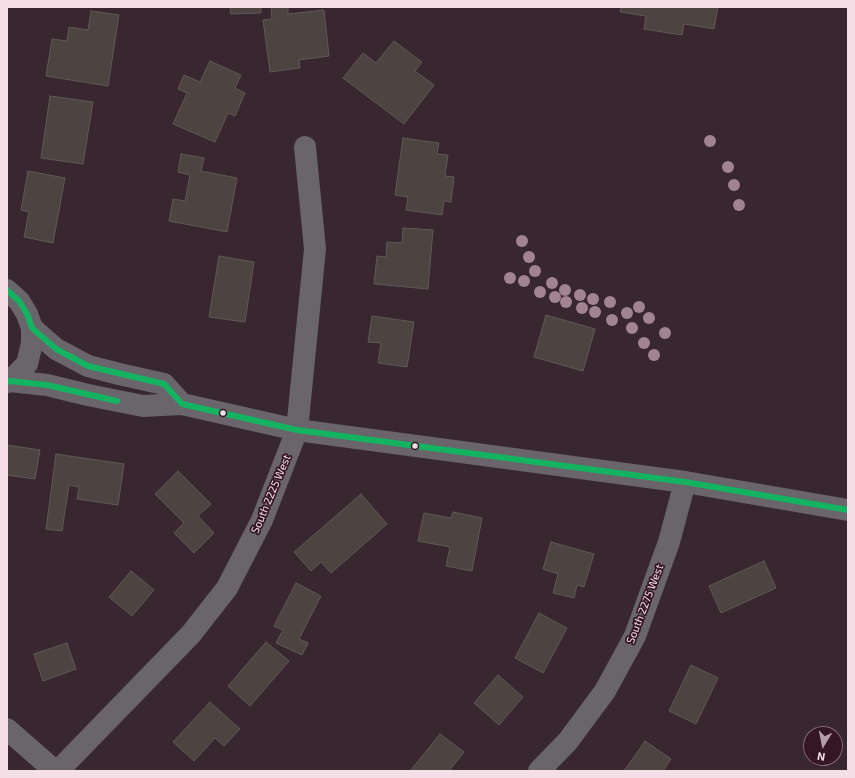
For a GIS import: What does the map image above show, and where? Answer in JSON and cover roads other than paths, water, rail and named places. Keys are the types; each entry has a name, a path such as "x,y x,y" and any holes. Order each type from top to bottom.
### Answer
{"street":[{"name":"South 2225 West","path":"57,771 191,634 227,588 262,520 297,430 315,249 305,147"},
{"path":"7,290 20,301 32,328 32,343 27,364 8,382"},
{"path":"32,328 56,349 88,366 164,384 182,404"},
{"path":"8,382 47,385 144,406 182,404 297,430 685,482 848,510"},
{"name":"South 2275 West","path":"539,771 568,741 605,691 635,636 669,542 685,482"},
{"path":"7,729 57,771"}]}
